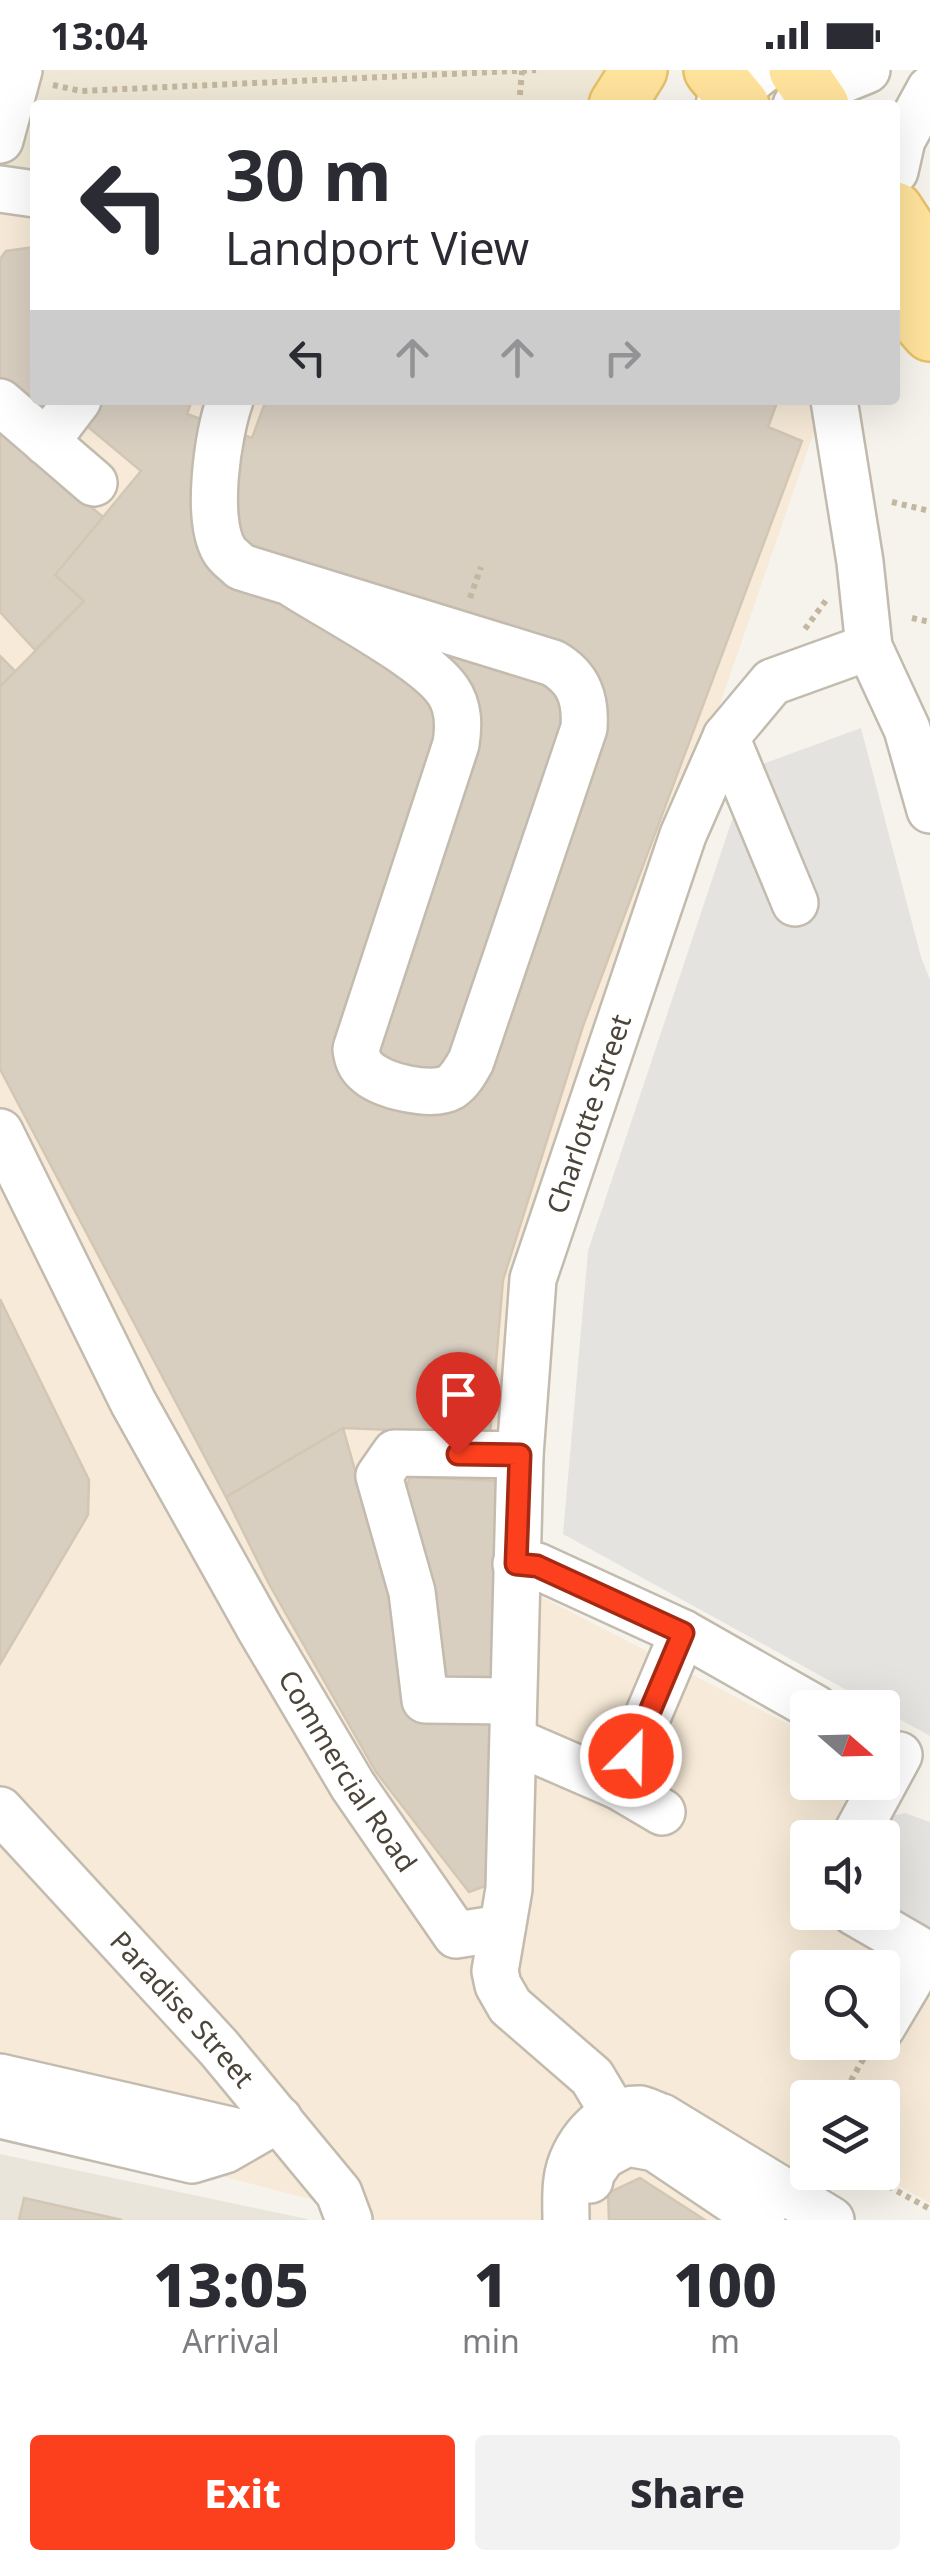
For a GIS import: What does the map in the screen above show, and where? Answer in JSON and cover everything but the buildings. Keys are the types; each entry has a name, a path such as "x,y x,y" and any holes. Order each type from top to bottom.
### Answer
{"main road":[{"path":"621,100 639,70"},
{"path":"900,299 930,333"}],"street":[{"path":"807,93 867,70"},
{"path":"0,140 18,73"},
{"path":"903,213 906,131 930,89"},
{"path":"0,188 30,193"},
{"path":"0,402 94,483"},
{"path":"46,442 74,405"},
{"path":"229,405 217,450 217,529 224,552 241,567 553,663 571,674 585,710 575,756 471,1061 450,1087 434,1092 374,1077 364,1070 356,1050 456,744 456,708 448,691 428,669 293,584"},
{"path":"835,405 860,562 868,647 908,729 930,810"},
{"path":"772,682 868,647"},
{"name":"Charlotte Street","path":"502,1928 509,1889 520,1455 532,1279 683,836 726,737 772,682"},
{"path":"726,737 795,903"},
{"name":"Commercial Road","path":"0,1132 133,1402 353,1786 456,1935 502,1928"},
{"path":"520,1455 395,1453 379,1476 412,1592 425,1700 513,1721 662,1812"},
{"path":"516,1564 537,1566 683,1633 790,1694"},
{"path":"618,1786 683,1633"},
{"path":"865,1820 904,1758"},
{"name":"Paradise Street","path":"0,1810 219,2048 264,2126 339,2193 349,2220"},
{"path":"502,1928 496,1970 504,1997 519,2015 592,2078 614,2114"},
{"path":"886,1930 928,1954 900,1998"},
{"path":"0,2077 264,2126"},
{"path":"566,2220 566,2179 575,2152 590,2132 614,2114 640,2110 662,2117 823,2218"},
{"path":"0,2114 192,2160 225,2150 264,2126"},
{"path":"588,2220 591,2172 603,2156 627,2143 655,2148 762,2220"}],"path":[{"path":"18,73 81,91 536,70"},
{"path":"519,100 522,71"},
{"path":"892,502 930,511"},
{"path":"772,682 776,656 810,625 831,592"},
{"path":"912,618 930,622"},
{"path":"895,2190 930,2209"}],"shaded area":[{"path":"0,70 628,70 619,100 30,100 30,193 0,189"},
{"path":"0,123 30,131 30,405 823,405 513,1304 505,1578 790,1725 790,1800 847,1800 836,1820 790,1820 790,1930 843,1930 880,1950 790,1950 790,2060 900,2060 900,1961 930,1978 930,2203 900,2186 900,2080 790,2080 790,2190 797,2190 777,2220 371,2220 370,2215 0,2118"},
{"path":"861,728 930,980 930,1736 900,1719 900,1690 846,1690 563,1534 588,1251 749,769"},
{"path":"905,1813 930,1822 930,1939 900,1922 900,1820 886,1820"},
{"path":"0,2154 307,2219 308,2220 0,2220"}],"route":[{"path":"458,1454 520,1455 516,1564 537,1566 683,1633 631,1756"}]}
